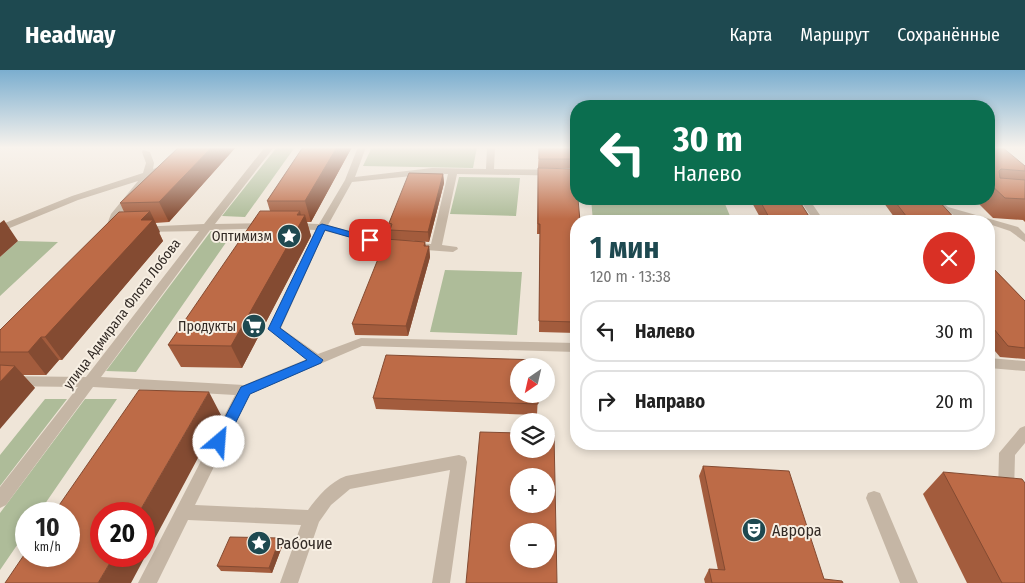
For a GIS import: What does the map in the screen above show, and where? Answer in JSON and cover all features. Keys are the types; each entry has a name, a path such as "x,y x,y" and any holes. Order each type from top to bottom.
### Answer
{"street":[{"path":"149,171 148,175 116,214 118,230 208,226 322,226 386,244 453,249"},
{"path":"0,229 75,198 157,171"},
{"name":"улица Адмирала Флота Лобова","path":"0,500 252,171"},
{"path":"317,360 274,329 322,226 353,171"},
{"path":"349,180 432,171 570,173"},
{"path":"436,247 453,171"},
{"path":"941,205 945,209 966,215"},
{"path":"995,223 1014,229 1025,238"},
{"path":"0,381 89,382 246,390 361,342 570,348"},
{"path":"995,364 1025,366"},
{"path":"147,583 246,390"},
{"path":"1016,509 1006,494 1007,453 1025,432"},
{"path":"289,583 312,518 325,500 346,483 459,462 441,583"},
{"path":"874,498 909,583"},
{"path":"183,512 312,518"}],"green space":[{"path":"258,171 278,171 245,217 222,216"},
{"path":"459,177 520,178 516,216 450,214"},
{"path":"592,205 725,205 730,215 592,215"},
{"path":"211,231 234,231 136,372 106,371"},
{"path":"18,241 58,242 0,296 0,257"},
{"path":"445,270 522,272 517,335 430,332"},
{"path":"45,399 67,399 0,486 0,455"},
{"path":"85,399 117,399 46,502 15,502 15,548 0,570 0,513"}],"building":[{"path":"154,171 189,171 159,202 120,203"},
{"path":"287,171 323,171 305,201 267,201"},
{"path":"538,171 570,171 570,205 579,205 579,215 570,215 570,322 539,321 540,224 538,224"},
{"path":"995,171 999,171 1000,178 1025,180 1025,199 1005,198 995,189"},
{"path":"409,173 443,174 428,232 390,230 392,224 389,223"},
{"path":"762,205 802,205 808,215 768,215"},
{"path":"898,205 942,205 952,215 905,215"},
{"path":"150,211 141,220 153,220 45,337 41,337 28,352 0,352 0,330 119,212"},
{"path":"260,211 300,211 297,215 305,215 231,346 168,345"},
{"path":"386,239 425,242 424,246 429,246 406,326 352,324"},
{"path":"995,270 1025,301 1025,348 1008,346 995,330"},
{"path":"386,355 510,359 510,403 373,398"},
{"path":"0,365 15,366 0,382"},
{"path":"139,390 209,392 145,502 90,502 90,567 107,567 98,583 5,583 16,567 80,567 80,502 61,502"},
{"path":"480,432 510,433 510,458 554,458 555,468 510,468 510,513 555,513 555,484 557,583 466,583"},
{"name":"Аврора","path":"703,466 789,471 824,579 842,581 843,583 712,583 709,569 725,570"},
{"path":"943,472 1022,479 1025,483 1025,583 1002,583"},
{"path":"230,537 280,538 269,568 217,566"}],"place":[{"name":"Оптимизм","path":"289,236"},
{"name":"Продукты","path":"254,326"},
{"name":"Аврора","path":"754,530"},
{"name":"Рабочие","path":"259,543"}],"route":[{"path":"219,442 246,390 317,360 274,329 322,226 370,240"}]}
